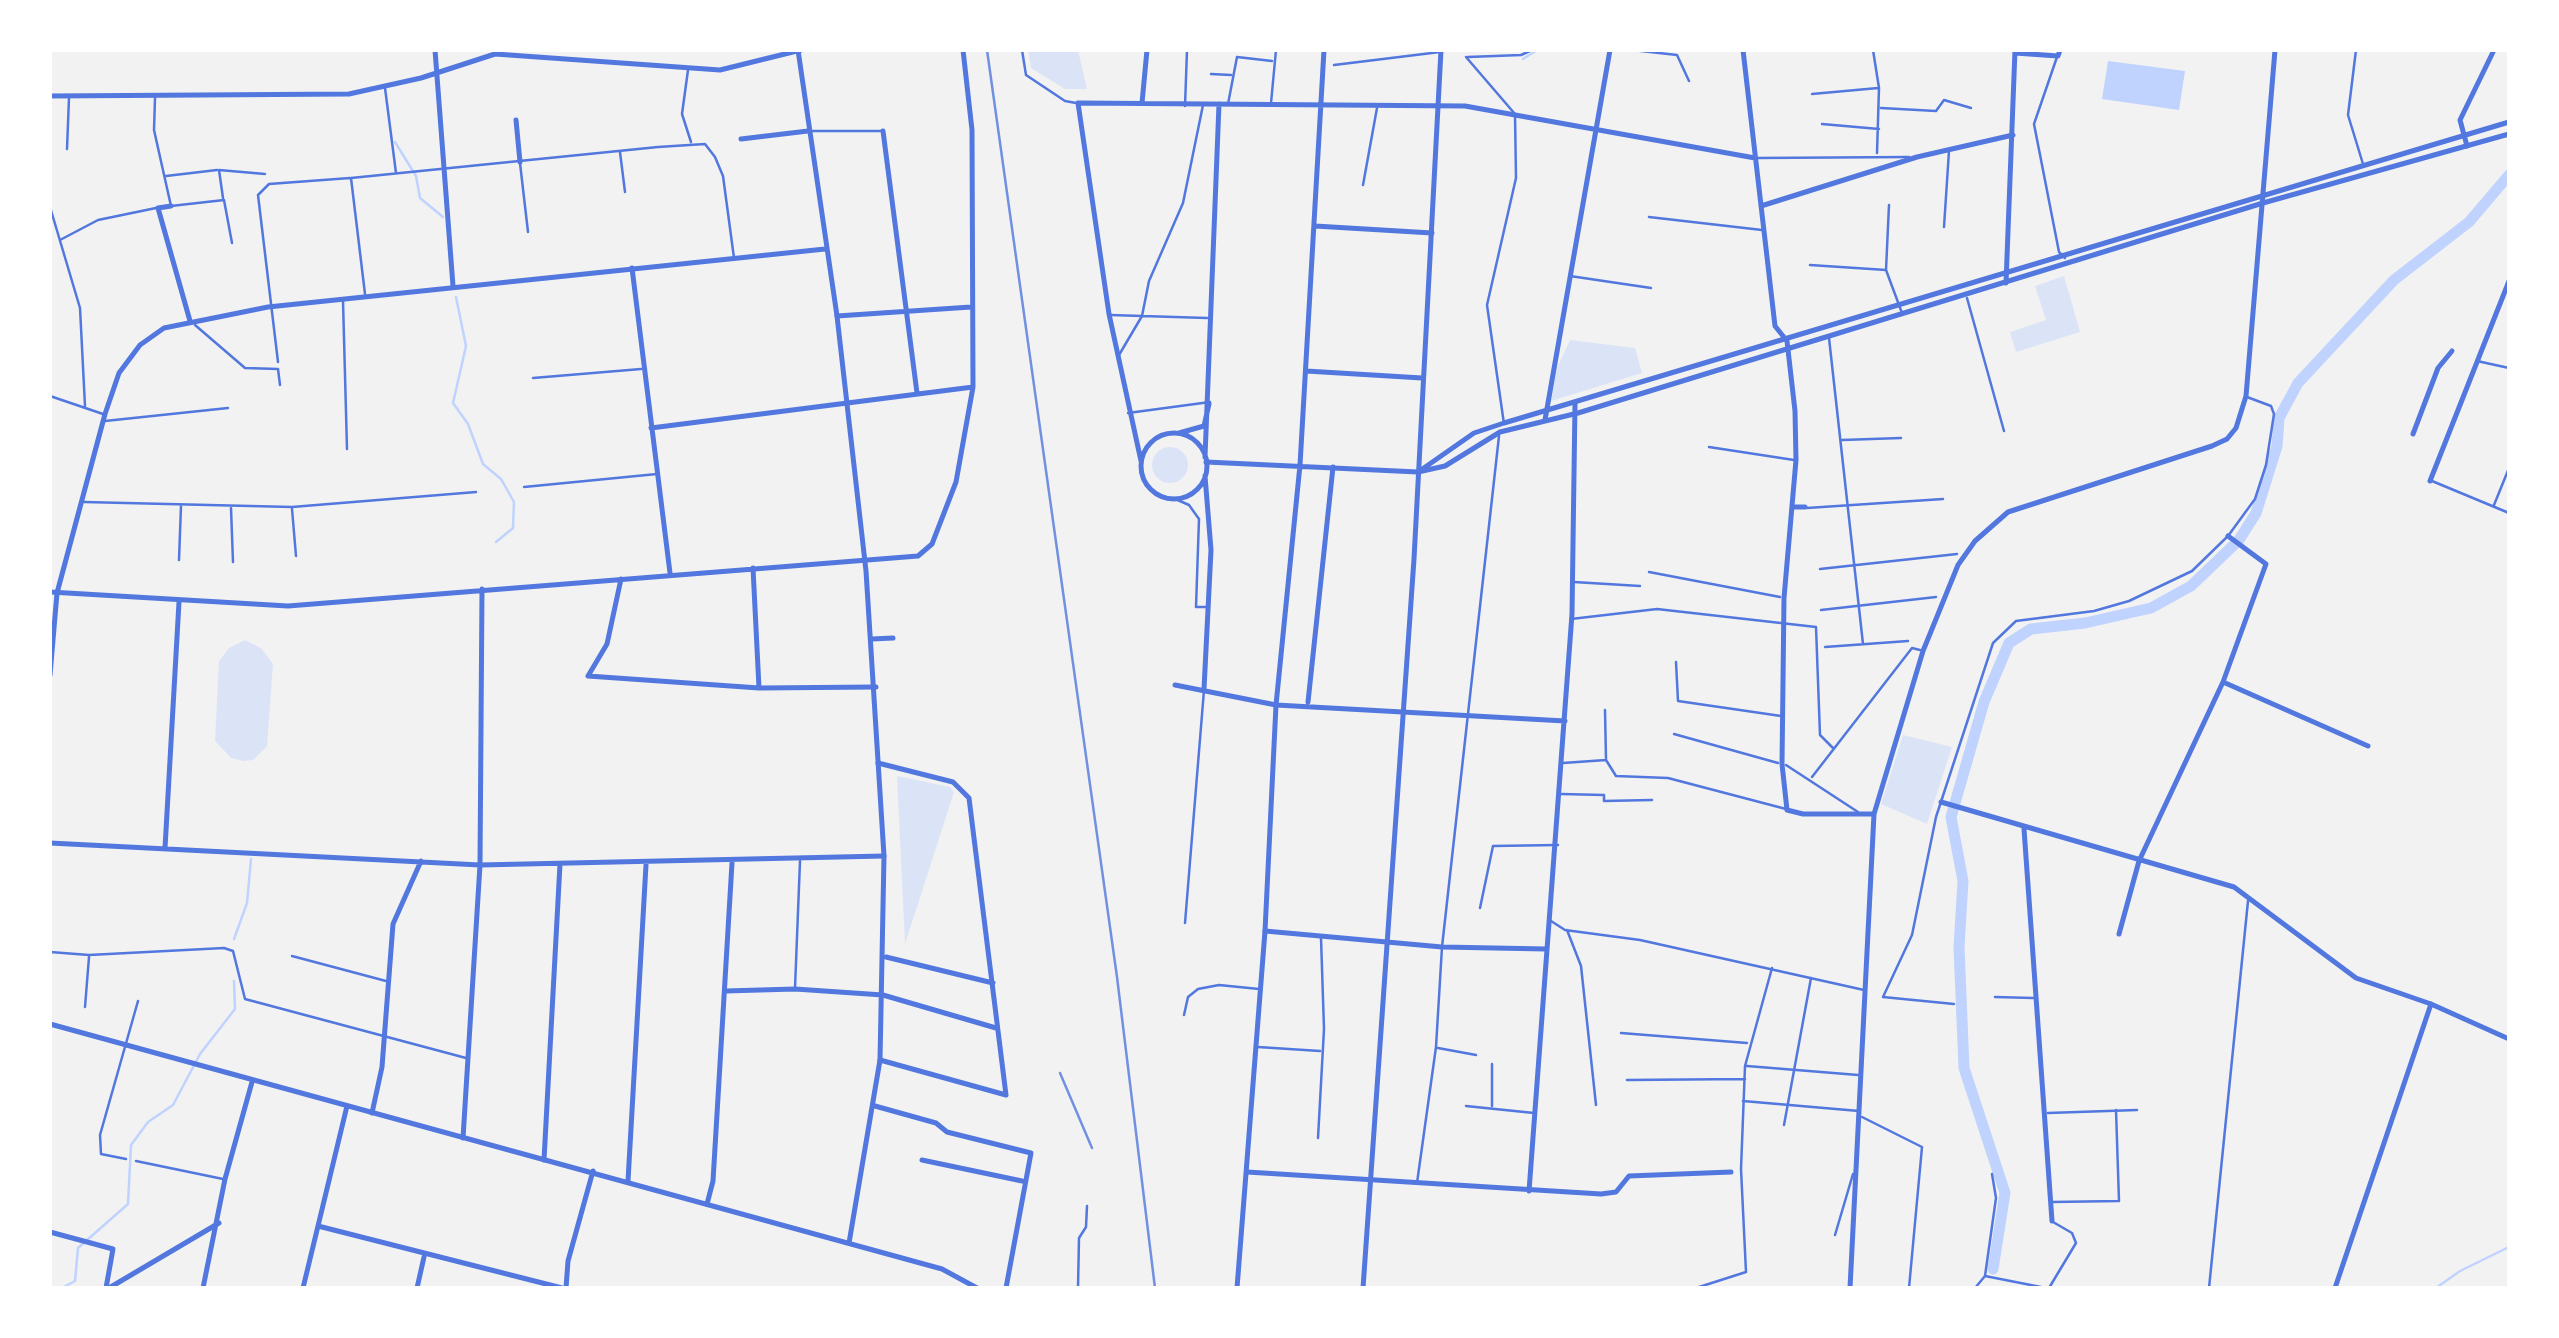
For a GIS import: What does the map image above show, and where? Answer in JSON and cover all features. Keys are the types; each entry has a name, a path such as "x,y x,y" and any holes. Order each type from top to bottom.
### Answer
{"street":[{"path":"435,50 448,169 454,285"},
{"path":"50,96 349,94 385,88 494,54 521,52 720,70 799,50 837,316 864,559 876,687 884,856 886,957 880,1060 849,1243"},
{"path":"54,592 288,606 918,556 932,544 956,482 973,387 972,130 963,50"},
{"path":"1142,104 1148,50"},
{"path":"1237,1288 1265,931 1276,705 1300,465 1324,50"},
{"path":"1545,420 1543,412 1610,50"},
{"path":"1742,50 1775,326 1789,350 1796,460 1784,598 1782,764 1787,810 1803,814 1874,814"},
{"path":"1850,1288 1874,814 1923,651 1958,565 1975,541 2008,512 2227,439 2246,396 2274,50"},
{"path":"2467,146 2460,120 2494,50"},
{"path":"1363,1288 1418,472 1441,51"},
{"path":"2005,280 2013,51 2059,53"},
{"path":"1205,476 1192,493 1173,498 1154,492 1146,483 1116,357 1078,103 1440,106 1515,114 1593,132 1756,158"},
{"path":"1204,689 1211,550 1205,476 1219,104"},
{"path":"516,120 520,162"},
{"path":"1206,460 1418,472 1445,466 1500,432 1578,413 1966,296 2064,258 2263,193 2509,122"},
{"path":"741,139 808,131"},
{"path":"883,131 917,393"},
{"path":"1762,206 1916,158 2013,134"},
{"path":"1418,472 1459,442 1504,423 1899,306 2070,264 2263,203 2509,134"},
{"path":"2363,165 2366,175"},
{"path":"170,206 158,208 190,321"},
{"path":"1316,226 1432,234"},
{"path":"50,675 54,592 83,502 104,418 119,373 140,346 164,328 274,306 825,249"},
{"path":"2064,258 2070,264"},
{"path":"632,268 670,574"},
{"path":"2430,480 2509,281"},
{"path":"837,316 971,307"},
{"path":"2412,434 2438,368 2452,351"},
{"path":"1306,371 1422,378"},
{"path":"651,428 973,387"},
{"path":"1141,461 1158,437 1204,426 1210,402"},
{"path":"1529,1191 1572,619 1576,404"},
{"path":"1178,433 1196,441 1206,460"},
{"path":"1308,704 1333,467"},
{"path":"1793,507 1805,508"},
{"path":"2119,934 2139,861 2223,682 2266,564 2228,536"},
{"path":"754,568 759,688"},
{"path":"620,579 607,644 588,676 759,688 876,687"},
{"path":"463,1138 480,865 482,590"},
{"path":"165,848 179,601"},
{"path":"872,640 893,638"},
{"path":"2223,682 2368,746"},
{"path":"1176,684 1276,705 1565,721"},
{"path":"878,763 953,782 970,798 1006,1096 880,1060"},
{"path":"1941,802 2248,895 2356,978 2431,1004 2509,1039"},
{"path":"2024,828 2052,1221"},
{"path":"50,843 480,865 884,856"},
{"path":"372,1113 386,1034 392,924 421,862"},
{"path":"707,1204 713,1181 732,862"},
{"path":"544,1160 560,864"},
{"path":"628,1181 646,864"},
{"path":"1265,931 1442,947 1547,950"},
{"path":"886,957 993,982"},
{"path":"725,991 794,989 884,996 997,1028"},
{"path":"2335,1288 2431,1004"},
{"path":"50,1025 942,1269 977,1288"},
{"path":"203,1288 225,1180 252,1082"},
{"path":"303,1288 347,1106"},
{"path":"875,1106 936,1123 947,1132 1031,1153 1022,1182 1006,1288"},
{"path":"922,1160 1022,1182"},
{"path":"318,1226 424,1256 564,1288 593,1172"},
{"path":"1247,1172 1600,1194 1616,1192 1629,1176 1730,1172"},
{"path":"108,1288 219,1224"},
{"path":"50,1232 113,1249 108,1288"},
{"path":"417,1288 424,1256"}],"lane":[{"path":"1022,50 1026,75 1065,101 1078,103"},
{"path":"1185,106 1187,50"},
{"path":"1271,105 1276,50"},
{"path":"1419,50 1419,57"},
{"path":"1417,1184 1436,1047 1442,947 1504,423 1486,305 1516,178 1515,114 1466,58 1521,55 1532,50"},
{"path":"1632,50 1678,55 1689,80"},
{"path":"1873,50 1880,108 1876,155"},
{"path":"2356,50 2348,115 2363,165"},
{"path":"1334,66 1441,51"},
{"path":"2059,53 2034,124 2059,252 2064,258"},
{"path":"1228,104 1237,56 1272,61"},
{"path":"688,70 682,114 692,144"},
{"path":"1211,74 1232,75"},
{"path":"385,88 396,174"},
{"path":"1812,94 1879,88"},
{"path":"67,149 69,96"},
{"path":"155,96 154,130 170,206 224,200"},
{"path":"1880,108 1936,111 1944,100 1971,108"},
{"path":"1116,357 1124,352 1142,316 1149,282 1183,203 1204,104"},
{"path":"1363,185 1377,106"},
{"path":"1822,124 1880,129"},
{"path":"808,131 883,131"},
{"path":"278,362 258,194 269,184 705,144 723,176 734,259"},
{"path":"1944,227 1949,150"},
{"path":"620,151 625,192"},
{"path":"1756,158 1916,158"},
{"path":"520,162 528,232"},
{"path":"164,177 219,170 265,174"},
{"path":"219,170 232,243"},
{"path":"351,178 365,296"},
{"path":"1889,206 1886,270 1903,315"},
{"path":"50,207 80,308 85,406"},
{"path":"59,240 98,220 158,208"},
{"path":"1650,217 1764,230"},
{"path":"1810,265 1886,270"},
{"path":"1568,276 1651,288"},
{"path":"1966,296 2004,431"},
{"path":"343,300 347,449"},
{"path":"1109,314 1210,318"},
{"path":"190,321 244,368 278,370 280,385"},
{"path":"1829,336 1863,644"},
{"path":"2477,361 2509,368"},
{"path":"533,378 644,368"},
{"path":"50,396 85,406 104,418 228,408"},
{"path":"1954,1004 1883,997 1912,935 1941,802 2000,632 2016,621 2094,611 2161,588 2192,571 2228,536 2255,499 2274,414 2271,406 2246,396"},
{"path":"1128,414 1210,402"},
{"path":"1840,440 1902,438"},
{"path":"1709,447 1796,460"},
{"path":"2494,507 2509,468"},
{"path":"524,487 656,474"},
{"path":"2430,480 2509,513"},
{"path":"83,502 292,508 476,492"},
{"path":"1173,498 1188,505 1198,519 1196,607 1208,608"},
{"path":"1805,508 1943,499"},
{"path":"180,560 181,505"},
{"path":"232,506 233,562"},
{"path":"292,508 296,556"},
{"path":"1820,569 1956,554"},
{"path":"1650,572 1784,598"},
{"path":"1573,582 1640,586"},
{"path":"1821,610 1936,597"},
{"path":"1572,619 1656,609 1816,626 1820,734 1833,748"},
{"path":"1826,647 1908,641"},
{"path":"1812,779 1912,648 1923,651"},
{"path":"1676,662 1678,702 1783,716"},
{"path":"1185,923 1204,689"},
{"path":"1605,710 1606,760 1616,776 1668,778 1787,810"},
{"path":"1674,734 1782,764 1812,779 1858,812"},
{"path":"1562,763 1606,760"},
{"path":"1561,794 1604,795 1604,801 1652,800"},
{"path":"1480,908 1493,846 1558,845"},
{"path":"794,989 800,859"},
{"path":"2209,1288 2248,895"},
{"path":"1550,921 1565,930 1640,940 1866,990"},
{"path":"1565,930 1581,966 1596,1105"},
{"path":"1318,1138 1323,1051 1321,936"},
{"path":"50,952 89,955 233,950 246,1000 466,1058"},
{"path":"86,1007 89,955"},
{"path":"292,956 388,982"},
{"path":"1696,1288 1746,1272 1745,1066 1748,1043 1772,968"},
{"path":"1784,1125 1811,976"},
{"path":"1184,1015 1188,997 1198,989 1219,985 1261,989"},
{"path":"1994,997 2036,998"},
{"path":"126,1159 101,1154 100,1135 138,1001"},
{"path":"1621,1034 1748,1043"},
{"path":"1256,1047 1323,1051"},
{"path":"1436,1047 1476,1054"},
{"path":"1492,1064 1492,1106"},
{"path":"1745,1066 1862,1075"},
{"path":"1627,1080 1744,1079"},
{"path":"1743,1100 1861,1114 1922,1147 1909,1288"},
{"path":"1466,1106 1536,1113"},
{"path":"2050,1202 2119,1201 2116,1110"},
{"path":"2044,1113 2137,1110"},
{"path":"136,1162 225,1180"},
{"path":"1835,1235 1854,1170"},
{"path":"1975,1288 1985,1276 1996,1198 1992,1174"},
{"path":"1078,1288 1078,1238 1086,1227 1087,1206"},
{"path":"1985,1276 2048,1288 2076,1244 2072,1233 2052,1221"}],"shaded area":[{"path":"1028,50 1078,50 1087,89 1065,89 1031,68"},
{"path":"2064,276 2080,332 2016,352 2010,332 2046,320 2035,286"},
{"path":"1570,340 1635,348 1642,373 1551,401 1557,368"},
{"path":"1170,447 1183,452 1188,465 1183,478 1170,483 1157,478 1152,465 1157,452"},
{"path":"245,640 261,648 273,664 267,746 253,760 243,761 231,758 215,741 219,661 229,648"},
{"path":"1903,735 1952,747 1927,824 1881,804"},
{"path":"897,776 950,787 954,792 905,944"}],"water":[{"path":"2108,61 2185,71 2179,110 2102,99"}],"waterway":[{"path":"1523,59 1537,50"},
{"path":"395,142 416,176 420,198 443,217"},
{"path":"1993,1269 2005,1193 1964,1068 1959,947 1963,881 1951,817 1984,702 2009,643 2031,629 2085,623 2151,608 2191,586 2239,540 2256,513 2277,446 2279,418 2298,383 2394,280 2469,222 2509,175"},
{"path":"456,297 466,346 453,403 468,424 483,464 501,479 514,502 513,528 496,542"},
{"path":"234,939 247,903 251,859"},
{"path":"62,1288 75,1281 78,1248 128,1204 131,1145 148,1122 173,1105 200,1054 235,1009 234,981"},
{"path":"2436,1288 2460,1271 2509,1247"}],"railway":[{"path":"987,50 1117,977 1155,1288"},
{"path":"1060,1073 1092,1148"}]}
